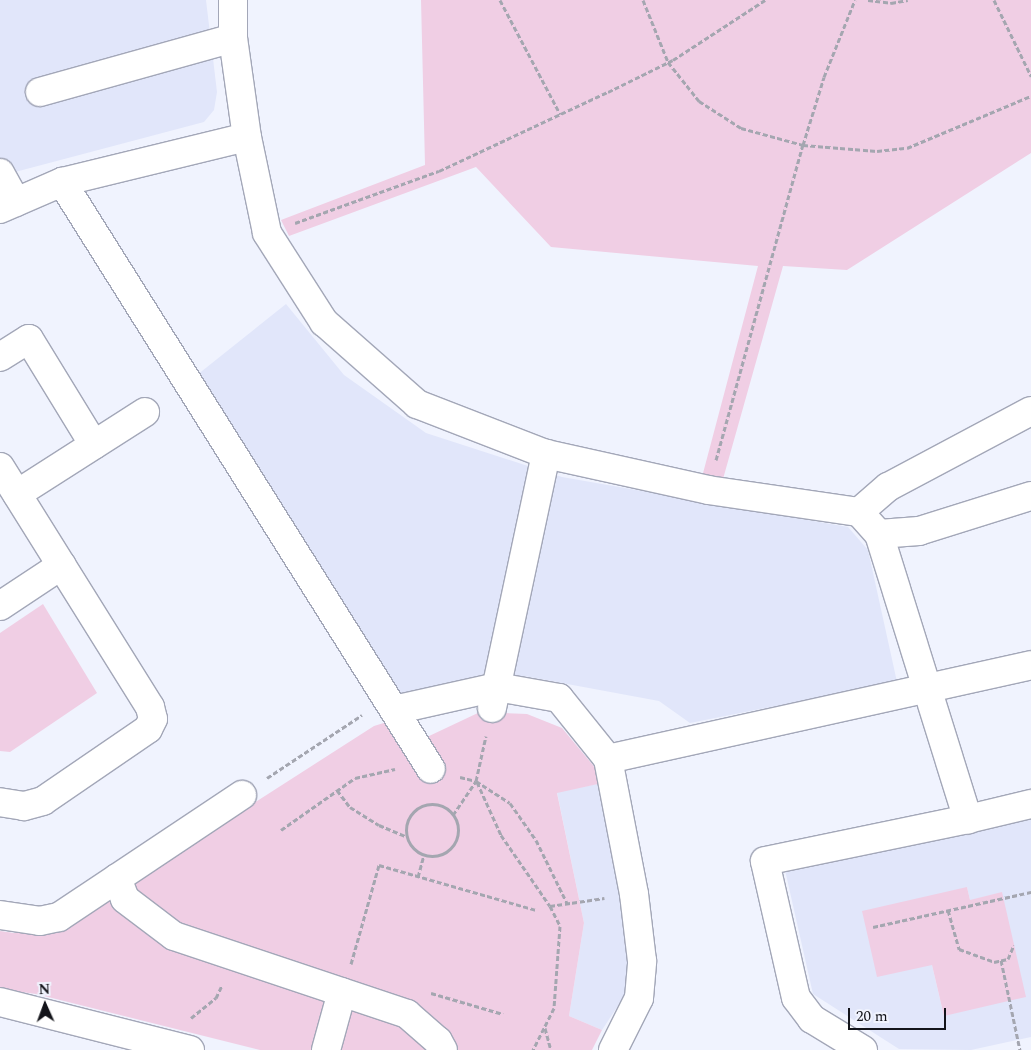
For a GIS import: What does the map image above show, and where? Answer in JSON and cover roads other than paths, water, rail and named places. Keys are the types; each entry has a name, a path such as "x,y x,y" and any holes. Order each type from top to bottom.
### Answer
{"street":[{"path":"233,0 232,38 247,137 268,233 324,322 417,404 546,454 708,490 859,512 879,534 968,819"},
{"path":"40,92 232,38"},
{"path":"0,173 8,205 62,182 247,137"},
{"path":"62,182 431,769"},
{"path":"0,357 29,339 94,445"},
{"path":"859,512 888,487 1031,410"},
{"path":"0,802 24,806 43,801 148,729 152,718 150,707 62,565 6,482 94,445 146,412"},
{"path":"495,698 546,454"},
{"path":"879,534 919,531 1031,496"},
{"path":"0,606 62,565"},
{"path":"608,759 928,689 1031,664"},
{"path":"391,704 495,698 559,698 608,759 634,894 642,960 639,998 613,1050"},
{"path":"0,915 40,921 59,917 242,795"},
{"path":"863,1050 812,1019 796,998 765,861 1031,804"},
{"path":"117,878 126,899 174,936 236,956 346,981 407,1014 438,1041 443,1050"},
{"path":"326,1050 346,981"},
{"path":"0,1002 190,1050"}]}
